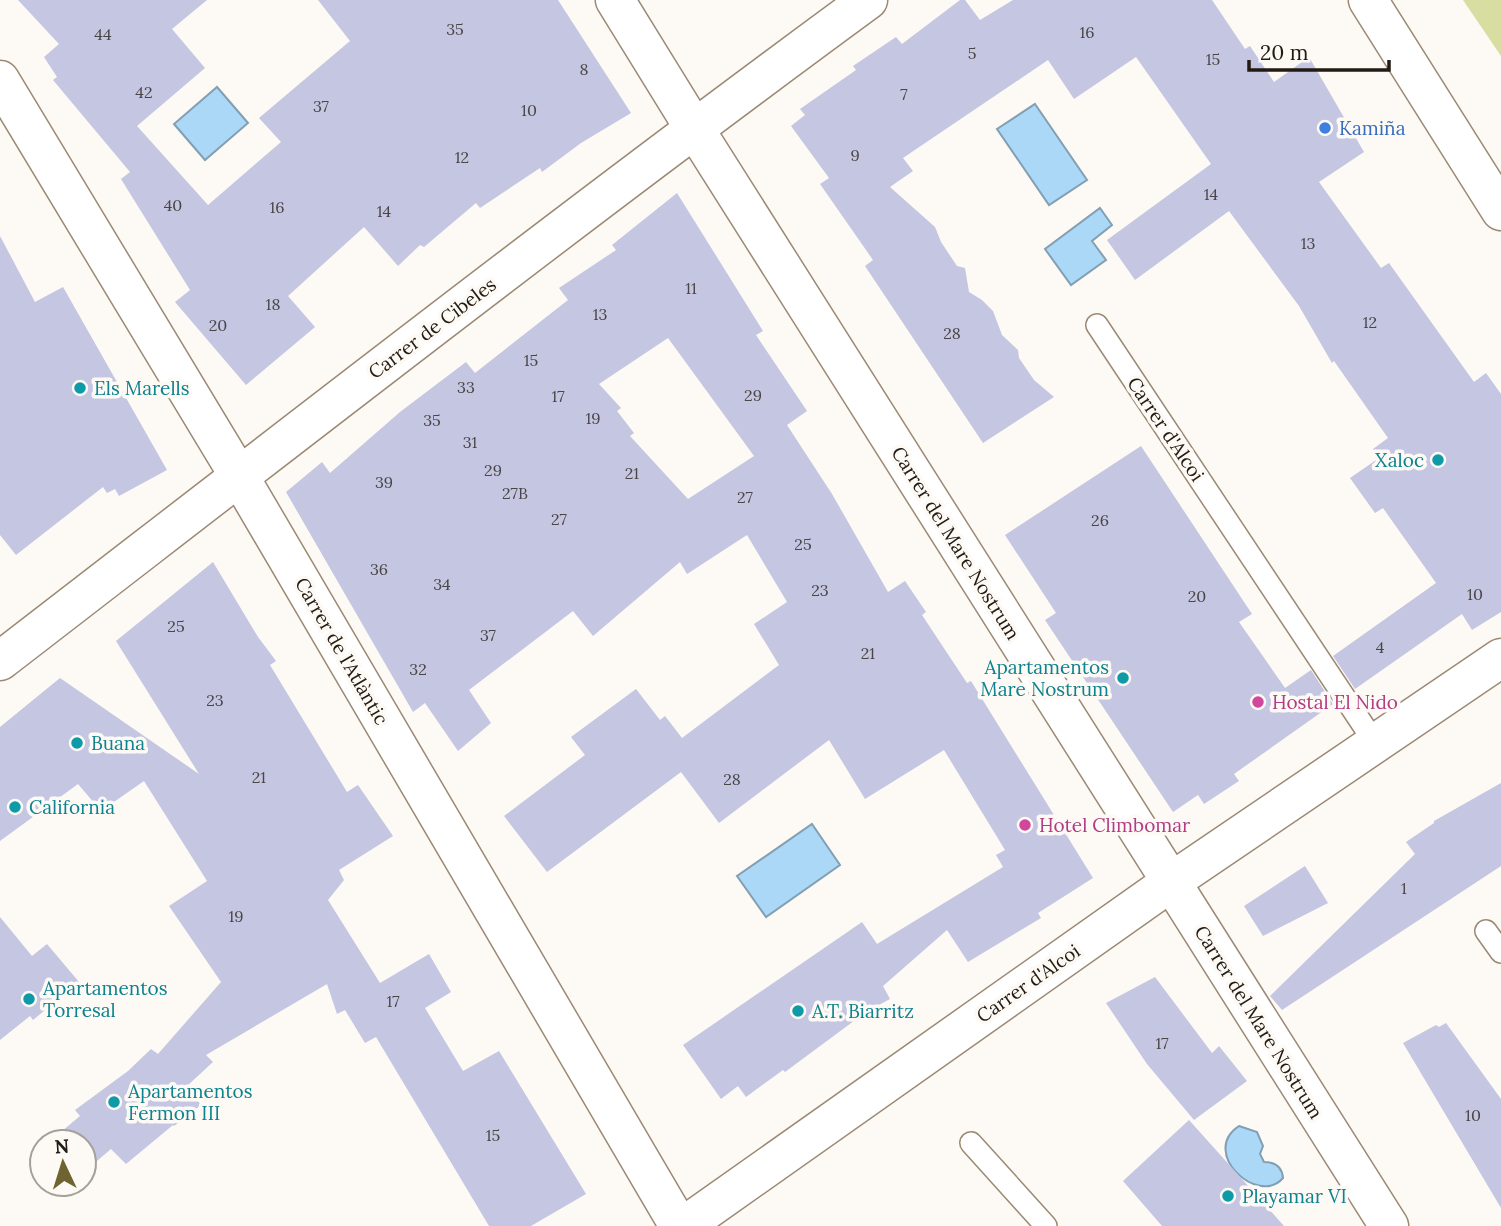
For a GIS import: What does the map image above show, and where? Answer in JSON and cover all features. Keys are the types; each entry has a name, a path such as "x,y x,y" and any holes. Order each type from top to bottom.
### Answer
{"street":[{"name":"Carrer del Mare Nostrum","path":"615,0 1389,1226"},
{"name":"Carrer de Cibeles","path":"0,662 694,128 868,0"},
{"path":"1368,0 1501,211"},
{"name":"Carrer de l'Atlàntic","path":"0,79 239,476 681,1226"},
{"name":"Carrer d'Alcoi","path":"681,1226 1171,882 1501,658"}],"lane":[{"name":"Carrer d'Alcoi","path":"1097,325 1375,743"},
{"path":"1486,931 1501,952"},
{"path":"971,1143 1046,1226"}],"green space":[{"path":"1463,0 1501,0 1501,56"}],"water":[{"path":"217,87 248,123 205,160 174,124"},
{"path":"1035,104 1087,180 1049,205 997,129"},
{"path":"1100,208 1112,225 1092,241 1106,260 1071,285 1045,249"},
{"path":"812,824 840,865 766,917 737,876"},
{"path":"1239,1126 1257,1132 1263,1146 1260,1154 1264,1162 1278,1166 1283,1178 1272,1185 1260,1186 1237,1173 1229,1162 1225,1149 1228,1137"}],"building":[{"path":"18,0 207,0 172,29 205,68 137,126 208,205 281,142 259,118 350,41 318,0 558,0 631,113 581,143 542,172 540,168 480,208 476,203 424,247 420,245 398,266 364,227 288,296 315,327 246,385 175,302 190,290 121,179 130,172 53,80 57,77 44,57 59,44"},
{"path":"960,0 965,0 980,20 1013,0 1212,0 1245,49 1250,46 1274,82 1309,57 1364,152 1319,182 1381,268 1389,263 1474,382 1486,373 1501,394 1501,612 1472,630 1462,614 1355,689 1333,656 1436,583 1383,508 1375,513 1350,478 1379,458 1373,449 1388,438 1334,361 1332,363 1299,306 1229,211 1135,280 1107,240 1211,164 1136,57 1074,99 1048,60 903,158 913,171 890,187 935,227 941,242 957,266 965,268 969,292 993,311 1002,335 1018,350 1019,358 1034,380 1054,397 983,443 865,266 873,260 820,184 829,178 791,126 805,115 800,109 856,70 853,66 896,37 902,44"},
{"path":"677,193 763,331 756,335 807,411 787,425 832,494 888,592 905,581 926,612 922,615 967,683 971,681 1093,878 1038,913 1041,918 968,962 947,930 883,986 890,999 866,1012 785,1072 783,1070 746,1097 738,1086 721,1099 683,1045 862,922 877,944 1003,867 996,855 1005,850 944,750 865,799 829,740 719,823 681,772 547,872 504,816 585,755 571,737 636,689 660,720 665,716 682,738 779,665 754,624 787,602 747,535 687,574 680,562 593,636 573,611 469,690 491,723 458,751 425,703 413,712 286,492 322,462 330,473 400,412 466,362 475,373 568,300 559,288 616,250 612,245","holes":["668,338 754,456 688,499 630,436 634,433 617,411 621,408 599,384"]},
{"path":"0,236 35,302 63,287 167,470 119,496 115,489 107,493 103,487 16,555 0,535"},
{"path":"1141,446 1252,614 1239,622 1285,688 1311,670 1333,704 1234,774 1239,781 1204,804 1198,795 1173,812 1045,620 1056,613 1005,535"},
{"path":"213,562 258,637 276,661 270,665 347,792 358,785 393,836 339,870 344,880 328,900 380,983 429,954 451,992 425,1008 463,1071 499,1051 586,1194 531,1226 489,1226 376,1037 365,1043 345,1010 337,1014 327,984 206,1055 213,1062 187,1086 201,1105 126,1164 111,1149 98,1160 98,1128 66,1128 80,1116 75,1110 128,1071 151,1049 158,1054 221,982 169,906 207,881 144,781 101,811 78,784 0,841 0,727 60,678 199,774 116,641"},
{"path":"1501,783 1501,866 1282,1010 1270,996 1415,854 1406,842 1434,821"},
{"path":"1305,866 1328,903 1263,936 1244,906"},
{"name":"Apartamentos Torresal","path":"0,917 32,956 47,944 79,982 33,1020 30,1016 0,1040"},
{"path":"1155,977 1212,1053 1219,1046 1247,1081 1194,1120 1147,1064 1106,1003"},
{"path":"1446,1023 1501,1099 1501,1208 1403,1043 1436,1025 1439,1027"},
{"path":"1189,1120 1284,1226 1162,1226 1123,1181"}],"place":[{"name":"Kamiña","path":"1325,128"},
{"name":"Els Marells","path":"80,388"},
{"name":"Xaloc","path":"1438,460"},
{"name":"Apartamentos Mare Nostrum","path":"1123,678"},
{"name":"Hostal El Nido","path":"1258,702"},
{"name":"Buana","path":"77,743"},
{"name":"California","path":"15,807"},
{"name":"Hotel Climbomar","path":"1025,825"},
{"name":"Apartamentos Torresal","path":"29,999"},
{"name":"A.T. Biarritz","path":"798,1011"},
{"name":"Apartamentos Fermon III","path":"114,1102"},
{"name":"Playamar VI","path":"1228,1196"}]}
